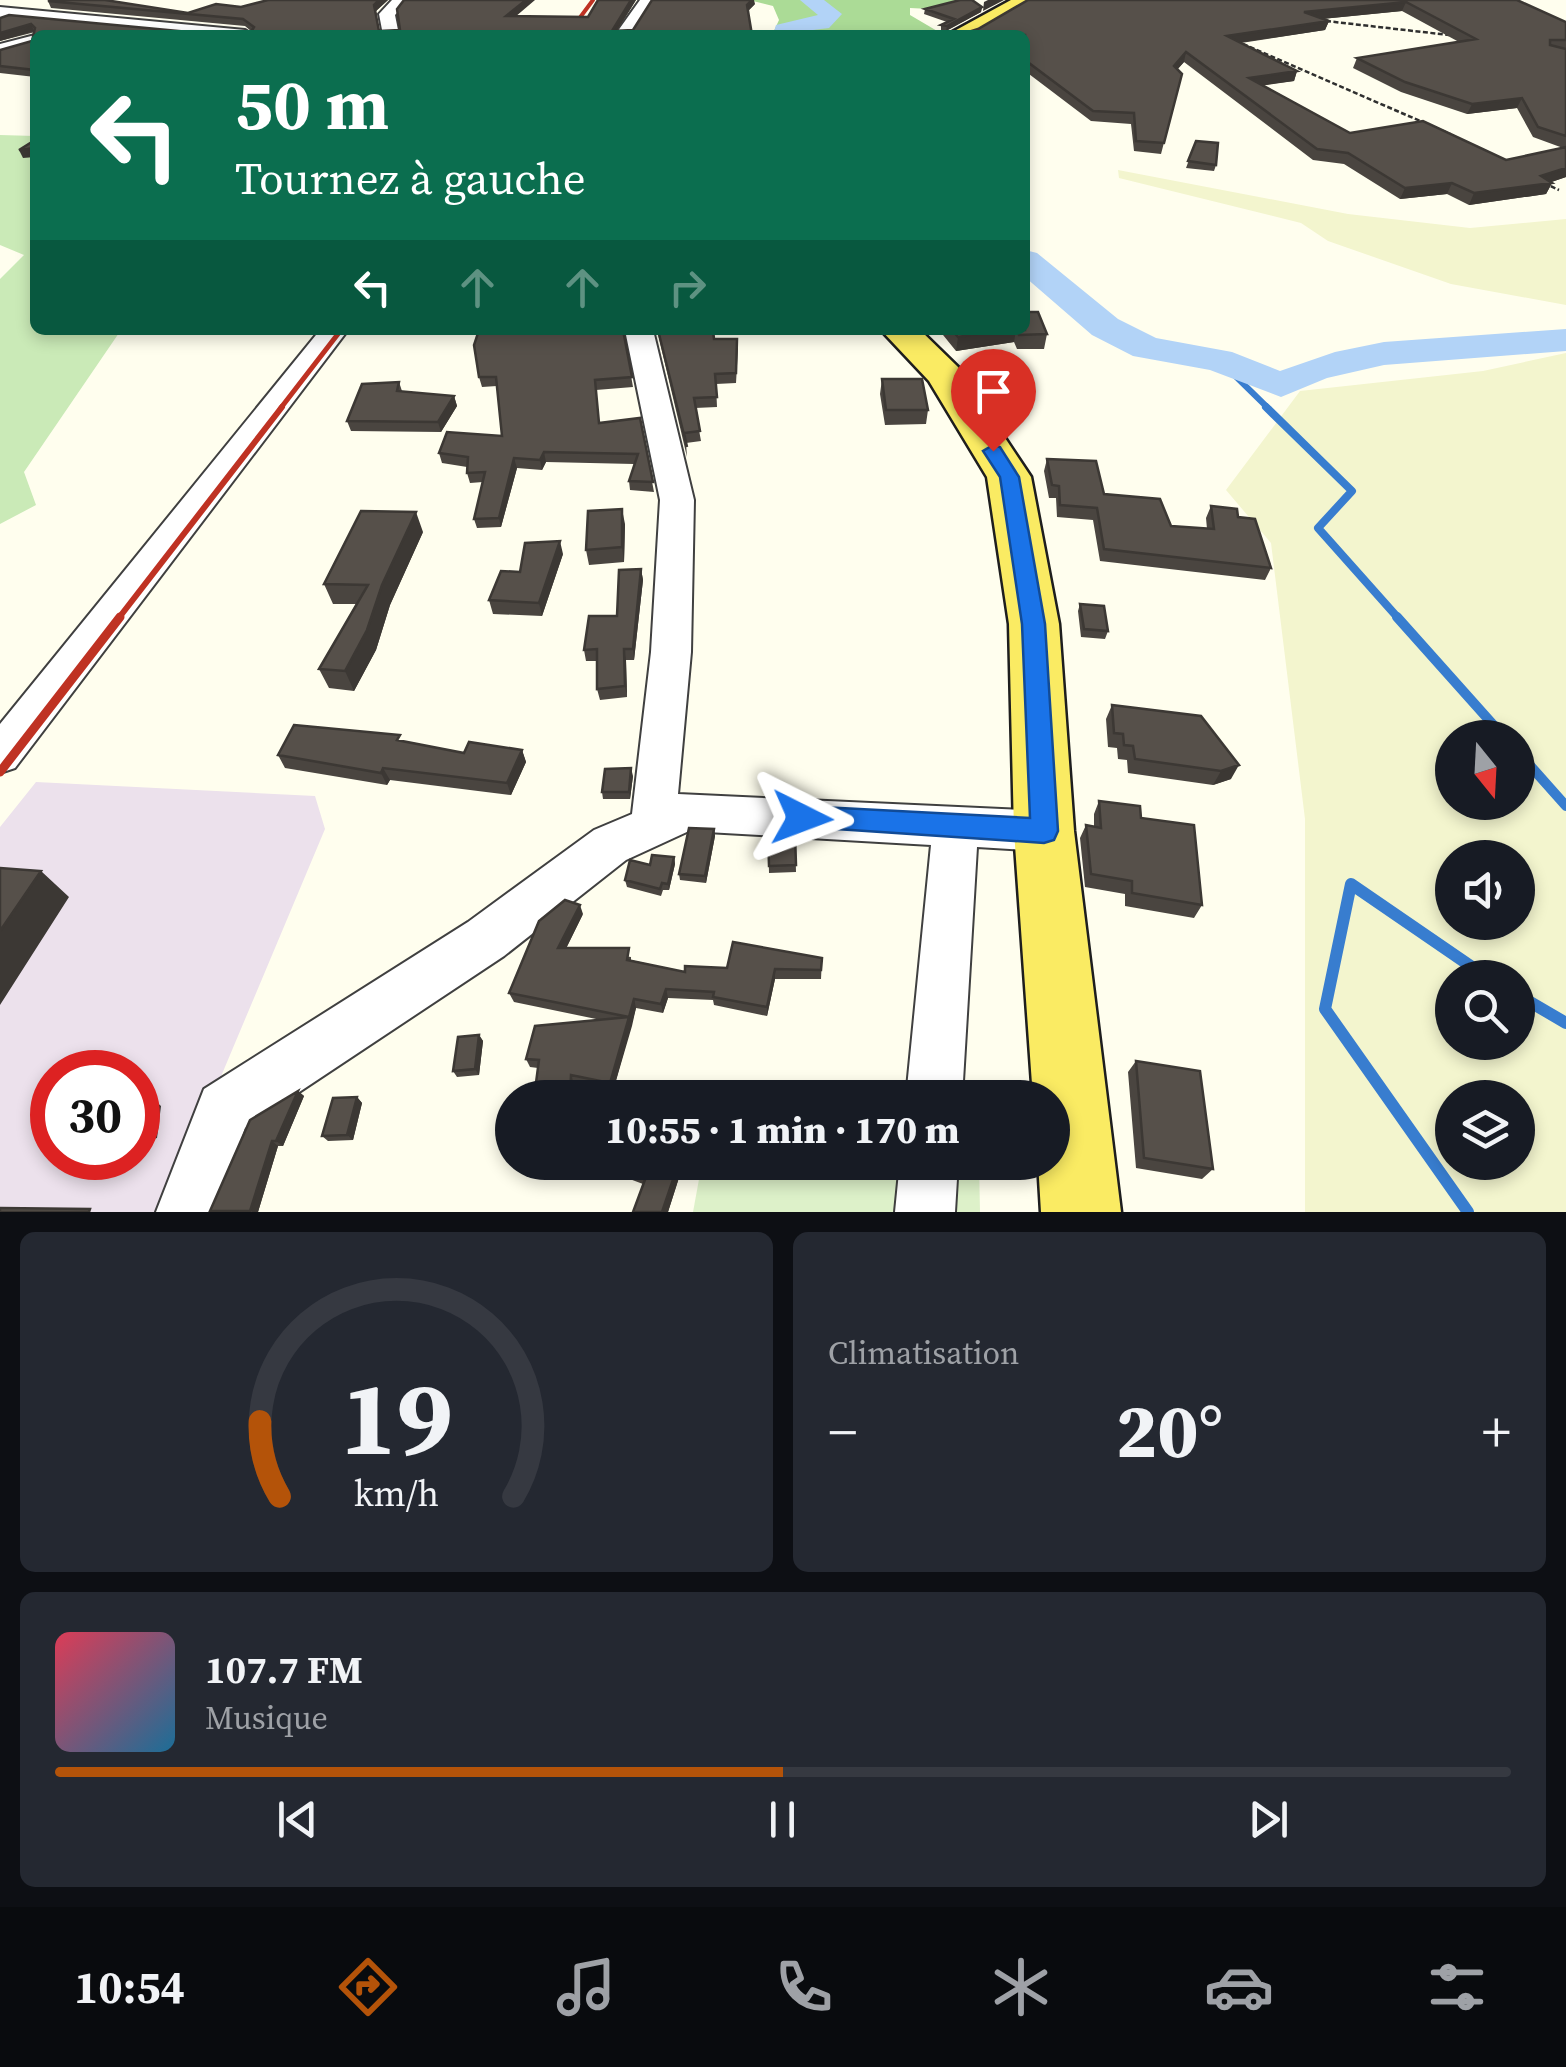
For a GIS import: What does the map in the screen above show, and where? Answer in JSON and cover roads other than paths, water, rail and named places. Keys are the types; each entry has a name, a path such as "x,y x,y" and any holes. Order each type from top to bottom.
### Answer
{"main road":[{"path":"968,30 1028,0"},
{"path":"903,335 944,374 1010,477 1034,624 1044,831 1081,1212"}],"street":[{"path":"390,30 387,14 401,0"},
{"path":"627,30 648,0"},
{"path":"0,12 192,30"},
{"path":"88,30 118,23"},
{"path":"0,49 30,41"},
{"path":"0,755 330,335"},
{"path":"640,335 678,500 671,652 654,826"},
{"path":"186,1212 224,1110 486,939 610,845 686,812 1044,831"},
{"path":"935,1080 956,826"},
{"path":"925,1212 928,1180"}],"waterway":[{"path":"784,30 821,23 831,14 810,0"},
{"path":"1030,264 1105,327 1146,348 1219,360 1281,385 1314,370 1384,353 1566,340"},
{"path":"1219,360 1269,409"},
{"path":"1266,407 1352,491 1318,528 1399,619"},
{"path":"1397,617 1489,720"},
{"path":"1535,771 1566,806"},
{"path":"1462,960 1351,884 1325,1009 1468,1212"},
{"path":"1535,1005 1566,1023"}],"railway":[{"path":"571,30 593,0"},
{"path":"280,409 337,335"},
{"path":"118,619 282,407"},
{"path":"0,772 120,617"}]}
